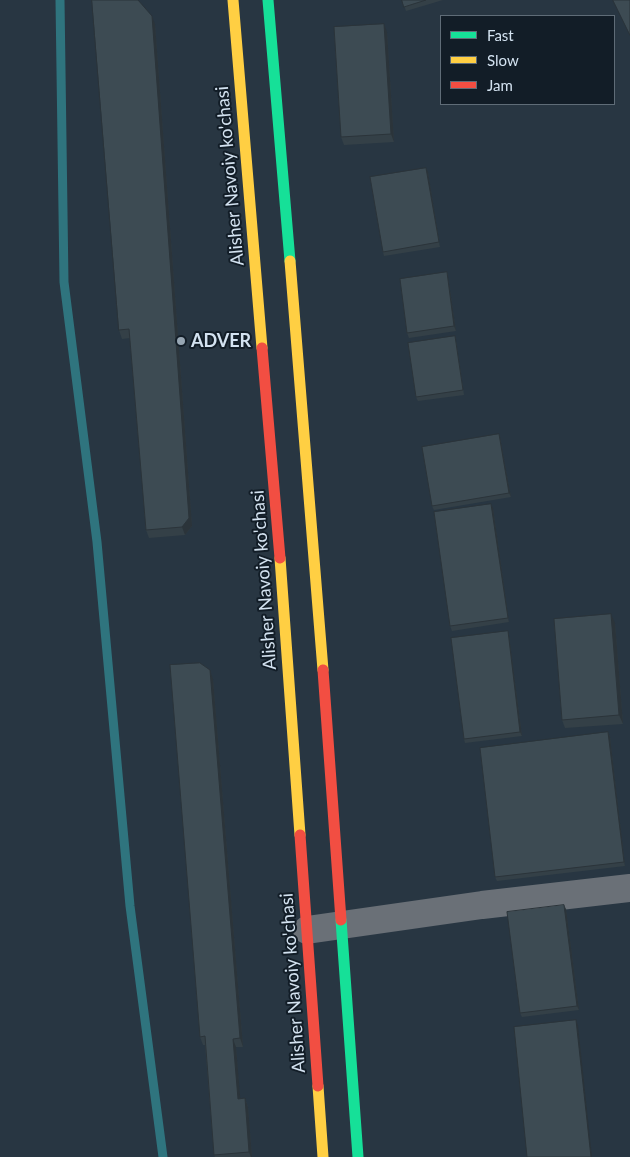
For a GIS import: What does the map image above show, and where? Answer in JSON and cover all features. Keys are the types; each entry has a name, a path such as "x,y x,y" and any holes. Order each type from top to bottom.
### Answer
{"main road":[{"name":"Alisher Navoiy ko'chasi","path":"233,0 252,169 323,1157"},
{"path":"268,0 277,167 317,596 358,1157"}],"street":[{"path":"307,930 482,905 630,888"}],"building":[{"path":"92,0 138,0 152,16 189,518 182,527 146,530 129,329 119,330"},
{"path":"402,0 426,0 404,7"},
{"path":"613,0 630,0 630,35"},
{"path":"384,24 391,134 341,137 334,27"},
{"path":"426,168 439,242 383,252 370,177"},
{"path":"447,272 454,326 407,333 400,279"},
{"path":"455,336 463,390 416,397 408,343"},
{"path":"499,434 509,493 432,506 422,447"},
{"path":"491,504 508,618 450,626 434,512"},
{"path":"611,614 619,715 562,720 554,619"},
{"path":"508,631 520,732 464,739 451,638"},
{"path":"200,663 210,670 240,1038 233,1039 238,1099 245,1098 249,1152 214,1155 205,1036 200,1037 170,665"},
{"path":"608,732 624,862 495,877 480,748"},
{"path":"564,905 577,1006 520,1013 507,912"},
{"path":"576,1020 591,1157 527,1157 514,1027"}],"waterway":[{"path":"60,0 64,282 97,542 130,906 163,1157"}],"traffic: fast":[{"path":"268,0 290,261"},
{"path":"341,920 358,1157"}],"traffic: slow":[{"path":"233,0 262,348"},
{"path":"290,261 323,670"},
{"path":"280,558 300,835"},
{"path":"318,1086 323,1157"}],"traffic: jam":[{"path":"262,348 280,558"},
{"path":"323,670 341,920"},
{"path":"300,835 318,1086"}],"place":[{"name":"ADVER","path":"181,341"}]}
